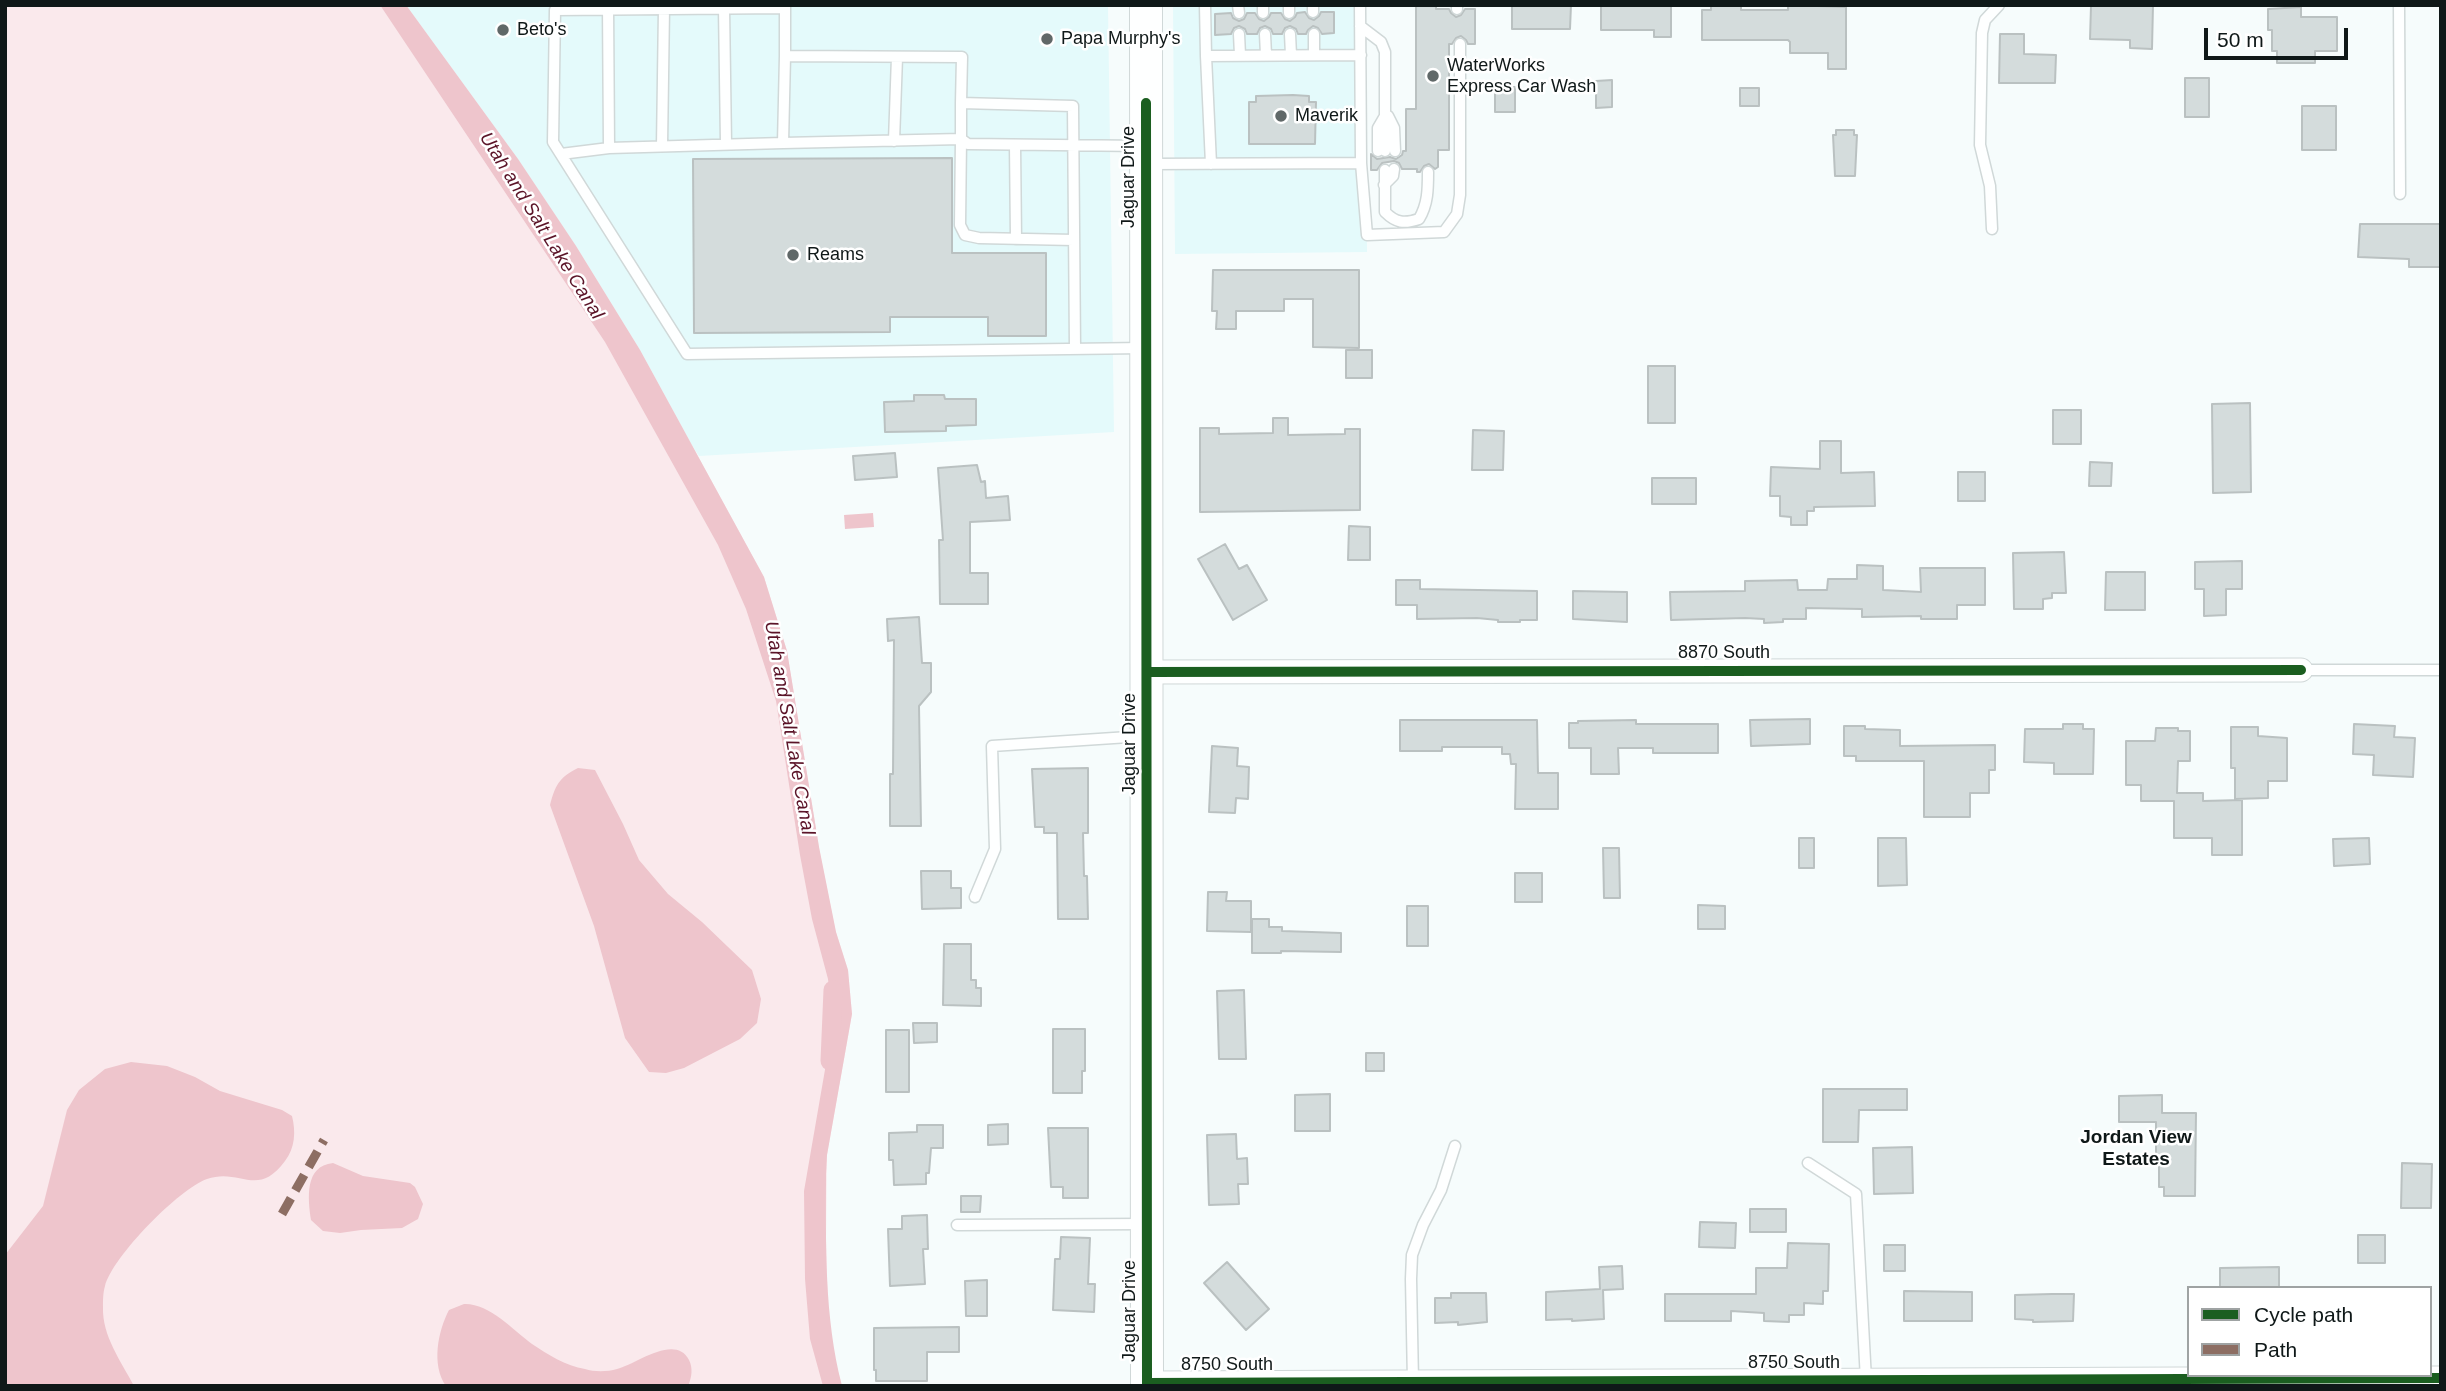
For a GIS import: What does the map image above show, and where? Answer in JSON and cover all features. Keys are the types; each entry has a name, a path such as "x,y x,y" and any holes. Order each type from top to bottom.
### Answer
{"main road":[{"name":"Jaguar Drive","path":"1146,5 1147,1384"}],"street":[{"name":"8870 South","path":"1147,672 2301,670"},
{"name":"8750 South","path":"1147,1384 2441,1378"}],"lane":[{"path":"1205,5 1211,164"},
{"path":"1360,5 1361,163 1367,235 1444,232 1457,214 1460,195 1460,44"},
{"path":"1992,229 1990,187 1980,145 1982,33 1985,20 1999,5"},
{"path":"2399,5 2400,194"},
{"path":"783,143 785,6 555,10 553,142 687,354 1147,348"},
{"path":"608,7 609,148"},
{"path":"662,146 664,8"},
{"path":"724,8 726,144"},
{"path":"1360,26 1381,42 1385,52 1386,151"},
{"path":"1239,34 1240,55"},
{"path":"1265,34 1266,55"},
{"path":"1290,34 1291,55"},
{"path":"1314,34 1314,55"},
{"path":"1206,56 1361,55"},
{"path":"785,56 962,57 960,225 965,235 979,238 1074,240"},
{"path":"894,141 897,57"},
{"path":"961,103 1073,106 1075,349"},
{"path":"561,154 609,148 662,146 961,139 968,144 1074,147 1211,164 1361,163"},
{"path":"1015,145 1017,239"},
{"path":"1386,169 1394,176 1384,186 1385,212 1395,221 1407,223 1419,219 1424,209 1428,194 1428,172"},
{"path":"2301,670 2441,670"},
{"path":"975,897 995,849 992,746 1147,736"},
{"path":"1413,1382 1410,1279 1412,1255 1423,1225 1441,1190 1454,1146"},
{"path":"1808,1163 1856,1194 1866,1380"},
{"path":"957,1225 1147,1224"}],"shaded area":[{"path":"5,5 406,5 518,159 640,350 764,577 787,651 819,847 836,932 848,970 852,1014 827,1155 828,1308 833,1352 842,1386 5,1386"},
{"path":"394,5 1108,5 1114,432 699,456"},
{"path":"1173,5 1365,5 1367,252 1175,254"}],"water":[{"path":"380,5 406,5 518,159 640,350 764,577 787,651 819,847 836,932 848,970 852,1014 826,1174 829,1307 842,1386 823,1386 810,1339 805,1279 804,1191 831,1035 828,979 812,919 800,855 776,701 746,609 718,545 605,342"},
{"path":"873,513 874,527 845,529 844,515"},
{"path":"578,768 595,770 639,860 668,894 752,970 761,999 757,1023 740,1039 684,1068 666,1073 649,1072 625,1038 594,926 550,805 559,783"},
{"path":"131,1062 167,1066 220,1091 282,1110 292,1116 294,1134 291,1151 275,1172 266,1178 248,1180 219,1176 195,1185 148,1225 120,1258 105,1286 104,1318 113,1348 134,1386 5,1386 5,1255 43,1206 67,1110 79,1090 105,1069"},
{"path":"333,1163 363,1176 410,1183 415,1187 423,1204 418,1219 402,1228 340,1233 323,1231 311,1220 310,1185 317,1170"},
{"path":"464,1304 491,1313 550,1356 589,1370 613,1370 665,1350 683,1352 691,1369 688,1386 446,1386 441,1378 437,1358 439,1338 449,1310"}],"building":[{"name":"WaterWorks Express Car Wash","path":"1416,5 1436,5 1436,9 1449,9 1456,17 1465,9 1475,9 1475,44 1468,44 1461,36 1449,44 1449,150 1438,150 1438,167 1435,169 1429,164 1417,172 1417,169 1402,169 1399,163 1394,161 1382,163 1377,170 1371,170 1371,154 1377,159 1396,159 1406,151 1406,109 1416,109"},
{"path":"1512,5 1571,5 1570,29 1512,29"},
{"path":"1601,5 1671,5 1671,37 1654,37 1654,30 1601,30"},
{"path":"1788,5 1846,7 1846,69 1828,69 1828,53 1790,53 1788,40 1702,40 1702,10 1711,10 1711,6 1741,6 1741,10 1788,10"},
{"path":"2153,5 2152,49 2130,48 2130,40 2090,39 2091,6"},
{"path":"2301,7 2301,17 2337,17 2337,51 2315,51 2315,63 2277,63 2277,51 2272,51 2272,30 2268,30 2268,9"},
{"path":"1305,12 1314,20 1321,12 1334,12 1334,33 1322,34 1313,26 1306,34 1298,34 1296,29 1290,26 1285,28 1282,34 1273,34 1271,29 1265,26 1260,28 1257,34 1247,34 1245,29 1239,26 1234,28 1231,34 1215,35 1215,14 1231,13 1233,18 1239,21 1244,19 1247,13 1255,13 1264,21 1271,13 1281,13 1290,21 1297,13"},
{"path":"2000,34 2024,34 2024,54 2056,55 2055,83 1999,83"},
{"path":"2185,78 2209,78 2209,117 2185,117"},
{"path":"1612,80 1612,107 1596,108 1596,81"},
{"path":"1495,87 1515,87 1515,112 1495,112"},
{"path":"1740,88 1759,88 1759,106 1740,106"},
{"path":"1256,96 1309,96 1309,102 1316,102 1315,144 1249,144 1249,102 1256,102"},
{"path":"2302,106 2336,106 2336,150 2302,150"},
{"path":"1836,130 1854,130 1854,135 1857,135 1855,176 1835,176 1833,135 1836,135"},
{"path":"952,158 952,253 1046,253 1046,336 988,336 988,317 890,317 890,332 694,333 693,159"},
{"path":"2360,224 2441,224 2441,267 2409,267 2409,259 2358,257"},
{"path":"1213,270 1359,270 1359,348 1313,347 1313,299 1284,299 1284,311 1236,311 1236,329 1216,329 1217,311 1212,311"},
{"path":"1346,350 1372,350 1372,378 1346,378"},
{"path":"1648,366 1675,366 1675,423 1648,423"},
{"path":"914,395 976,399 976,425 946,426 946,431 885,432 884,402 914,401"},
{"path":"2250,403 2251,492 2213,493 2212,404"},
{"path":"2053,410 2081,410 2081,444 2053,444"},
{"path":"1273,418 1288,418 1288,435 1345,434 1345,429 1360,429 1360,510 1200,512 1200,428 1219,428 1219,434 1273,433"},
{"path":"1473,430 1504,431 1503,470 1472,470"},
{"path":"1820,441 1841,441 1841,473 1874,472 1875,506 1814,507 1814,511 1807,511 1807,525 1791,525 1791,517 1780,516 1780,496 1770,496 1771,467 1820,469"},
{"path":"895,453 897,477 855,480 853,456"},
{"path":"2090,462 2112,463 2111,486 2089,486"},
{"path":"977,465 981,482 985,481 986,498 1008,496 1010,520 970,522 970,573 988,573 988,604 940,604 939,540 943,540 938,468"},
{"path":"1958,472 1985,472 1985,501 1958,501"},
{"path":"1652,478 1696,478 1696,504 1652,504"},
{"path":"1349,526 1370,527 1370,560 1348,560"},
{"path":"1225,544 1239,569 1247,565 1267,600 1233,620 1198,559"},
{"path":"2064,552 2066,593 2052,593 2052,598 2043,599 2043,609 2014,609 2013,553"},
{"path":"2242,561 2242,589 2226,589 2226,615 2204,616 2204,589 2195,589 2195,562"},
{"path":"1857,565 1883,566 1883,590 1921,592 1920,568 1985,568 1985,605 1957,605 1957,619 1921,619 1921,616 1862,617 1862,609 1806,608 1806,619 1783,619 1783,622 1764,623 1764,619 1745,618 1671,620 1670,592 1745,591 1745,581 1797,580 1798,590 1827,590 1828,579 1857,579"},
{"path":"2106,572 2145,572 2145,610 2105,610"},
{"path":"1396,580 1420,580 1420,589 1537,591 1537,620 1498,622 1477,618 1417,619 1417,605 1396,605"},
{"path":"1573,591 1627,592 1627,622 1573,619"},
{"path":"919,617 922,663 931,663 931,692 919,706 921,826 890,826 894,640 888,641 887,619"},
{"path":"1810,719 1810,744 1751,746 1750,720"},
{"path":"1400,720 1537,720 1538,773 1558,773 1558,809 1515,809 1516,764 1511,764 1510,754 1502,754 1502,747 1442,747 1442,751 1400,751"},
{"path":"1636,720 1636,724 1718,724 1718,753 1653,753 1653,748 1618,748 1619,774 1591,774 1591,748 1569,748 1569,723"},
{"path":"2063,724 2083,724 2083,729 2094,729 2093,774 2054,774 2054,763 2024,762 2025,729 2063,729"},
{"path":"2354,724 2395,726 2394,737 2415,738 2413,777 2373,775 2374,755 2353,754"},
{"path":"1844,726 1900,730 1900,746 1995,745 1995,770 1989,770 1989,793 1970,793 1970,817 1924,817 1924,761 1856,761 1856,756 1844,756"},
{"path":"2231,727 2258,727 2258,736 2287,738 2287,781 2268,781 2268,798 2235,799 2235,768 2231,768"},
{"path":"2156,728 2190,731 2190,761 2178,761 2177,793 2203,793 2203,801 2242,800 2242,855 2212,855 2212,838 2174,838 2174,801 2141,801 2141,785 2126,785 2126,741 2155,741"},
{"path":"1212,746 1238,748 1237,766 1249,767 1248,799 1236,798 1235,813 1209,812"},
{"path":"1088,768 1088,833 1083,833 1088,919 1058,919 1057,833 1044,833 1044,827 1035,827 1032,769"},
{"path":"1799,838 1814,838 1814,868 1799,868"},
{"path":"1878,838 1906,838 1907,885 1878,886"},
{"path":"2369,838 2370,864 2334,866 2333,839"},
{"path":"1603,848 1619,848 1620,898 1604,898"},
{"path":"921,871 951,871 951,888 961,888 961,908 922,909"},
{"path":"1515,873 1542,873 1542,902 1515,902"},
{"path":"1208,892 1227,892 1226,901 1251,901 1251,932 1207,931"},
{"path":"1698,905 1725,906 1725,929 1698,929"},
{"path":"1407,906 1428,906 1428,946 1407,946"},
{"path":"1252,919 1269,919 1269,927 1282,927 1282,931 1341,933 1341,952 1252,953"},
{"path":"944,944 971,944 971,980 976,980 976,988 981,988 981,1006 943,1005"},
{"path":"1244,990 1246,1059 1219,1059 1217,991"},
{"path":"913,1023 937,1023 937,1042 914,1043"},
{"path":"1053,1029 1085,1029 1082,1093 1053,1093"},
{"path":"886,1030 909,1030 909,1092 886,1092"},
{"path":"1366,1053 1384,1053 1384,1071 1366,1071"},
{"path":"1823,1089 1907,1089 1907,1110 1859,1110 1858,1142 1823,1142"},
{"path":"1330,1094 1330,1131 1295,1131 1295,1095"},
{"path":"2162,1095 2162,1113 2196,1113 2195,1196 2164,1196 2164,1187 2159,1187 2156,1122 2119,1122 2119,1096"},
{"path":"1008,1124 1008,1144 988,1145 988,1125"},
{"path":"917,1125 943,1125 943,1148 931,1148 926,1184 894,1185 893,1160 889,1160 889,1133 917,1132"},
{"path":"1048,1128 1088,1128 1088,1198 1063,1198 1063,1187 1051,1187"},
{"path":"1236,1134 1237,1159 1247,1158 1248,1184 1238,1184 1239,1204 1209,1205 1207,1135"},
{"path":"1912,1147 1913,1193 1874,1194 1873,1148"},
{"path":"2402,1163 2432,1164 2431,1208 2401,1208"},
{"path":"961,1196 981,1196 980,1212 961,1212"},
{"path":"1750,1209 1786,1209 1786,1232 1750,1232"},
{"path":"927,1215 928,1249 923,1249 925,1284 890,1286 888,1229 902,1229 902,1216"},
{"path":"1700,1222 1736,1223 1735,1248 1699,1247"},
{"path":"2358,1235 2385,1235 2385,1263 2358,1263"},
{"path":"1061,1237 1090,1238 1088,1284 1095,1284 1094,1312 1053,1310 1055,1259 1060,1259"},
{"path":"1788,1243 1829,1244 1828,1291 1823,1291 1823,1304 1804,1303 1804,1315 1789,1315 1789,1322 1764,1321 1764,1313 1731,1311 1731,1321 1665,1321 1665,1294 1756,1294 1756,1268 1787,1268"},
{"path":"1884,1245 1905,1245 1905,1271 1884,1271"},
{"path":"1227,1262 1269,1309 1246,1330 1204,1283"},
{"path":"1622,1266 1623,1289 1603,1290 1604,1319 1546,1320 1546,1292 1600,1289 1599,1267"},
{"path":"2279,1267 2279,1286 2220,1286 2220,1268"},
{"path":"987,1280 987,1316 966,1316 965,1281"},
{"path":"1904,1291 1972,1292 1972,1321 1904,1321"},
{"path":"1451,1293 1486,1293 1487,1322 1458,1325 1458,1322 1435,1323 1435,1298 1451,1298"},
{"path":"2074,1294 2073,1321 2033,1322 2015,1319 2015,1295"},
{"path":"959,1327 959,1352 927,1352 927,1381 876,1381 874,1328"}],"waterway":[{"name":"Utah and Salt Lake Canal","path":"830,1061 833,990"}],"marked path":[{"path":"282,1214 324,1140"}],"cycle path":[{"path":"1146,103 1147,1386"},
{"path":"1147,672 2301,670"},
{"path":"1147,1383 2441,1378"}],"place":[{"name":"Beto's","path":"503,30"},
{"name":"Papa Murphy's","path":"1047,39"},
{"name":"WaterWorks Express Car Wash","path":"1433,76"},
{"name":"Maverik","path":"1281,116"},
{"name":"Reams","path":"793,255"}],"district":[{"name":"Jordan View Estates","path":"2136,1149"}]}
